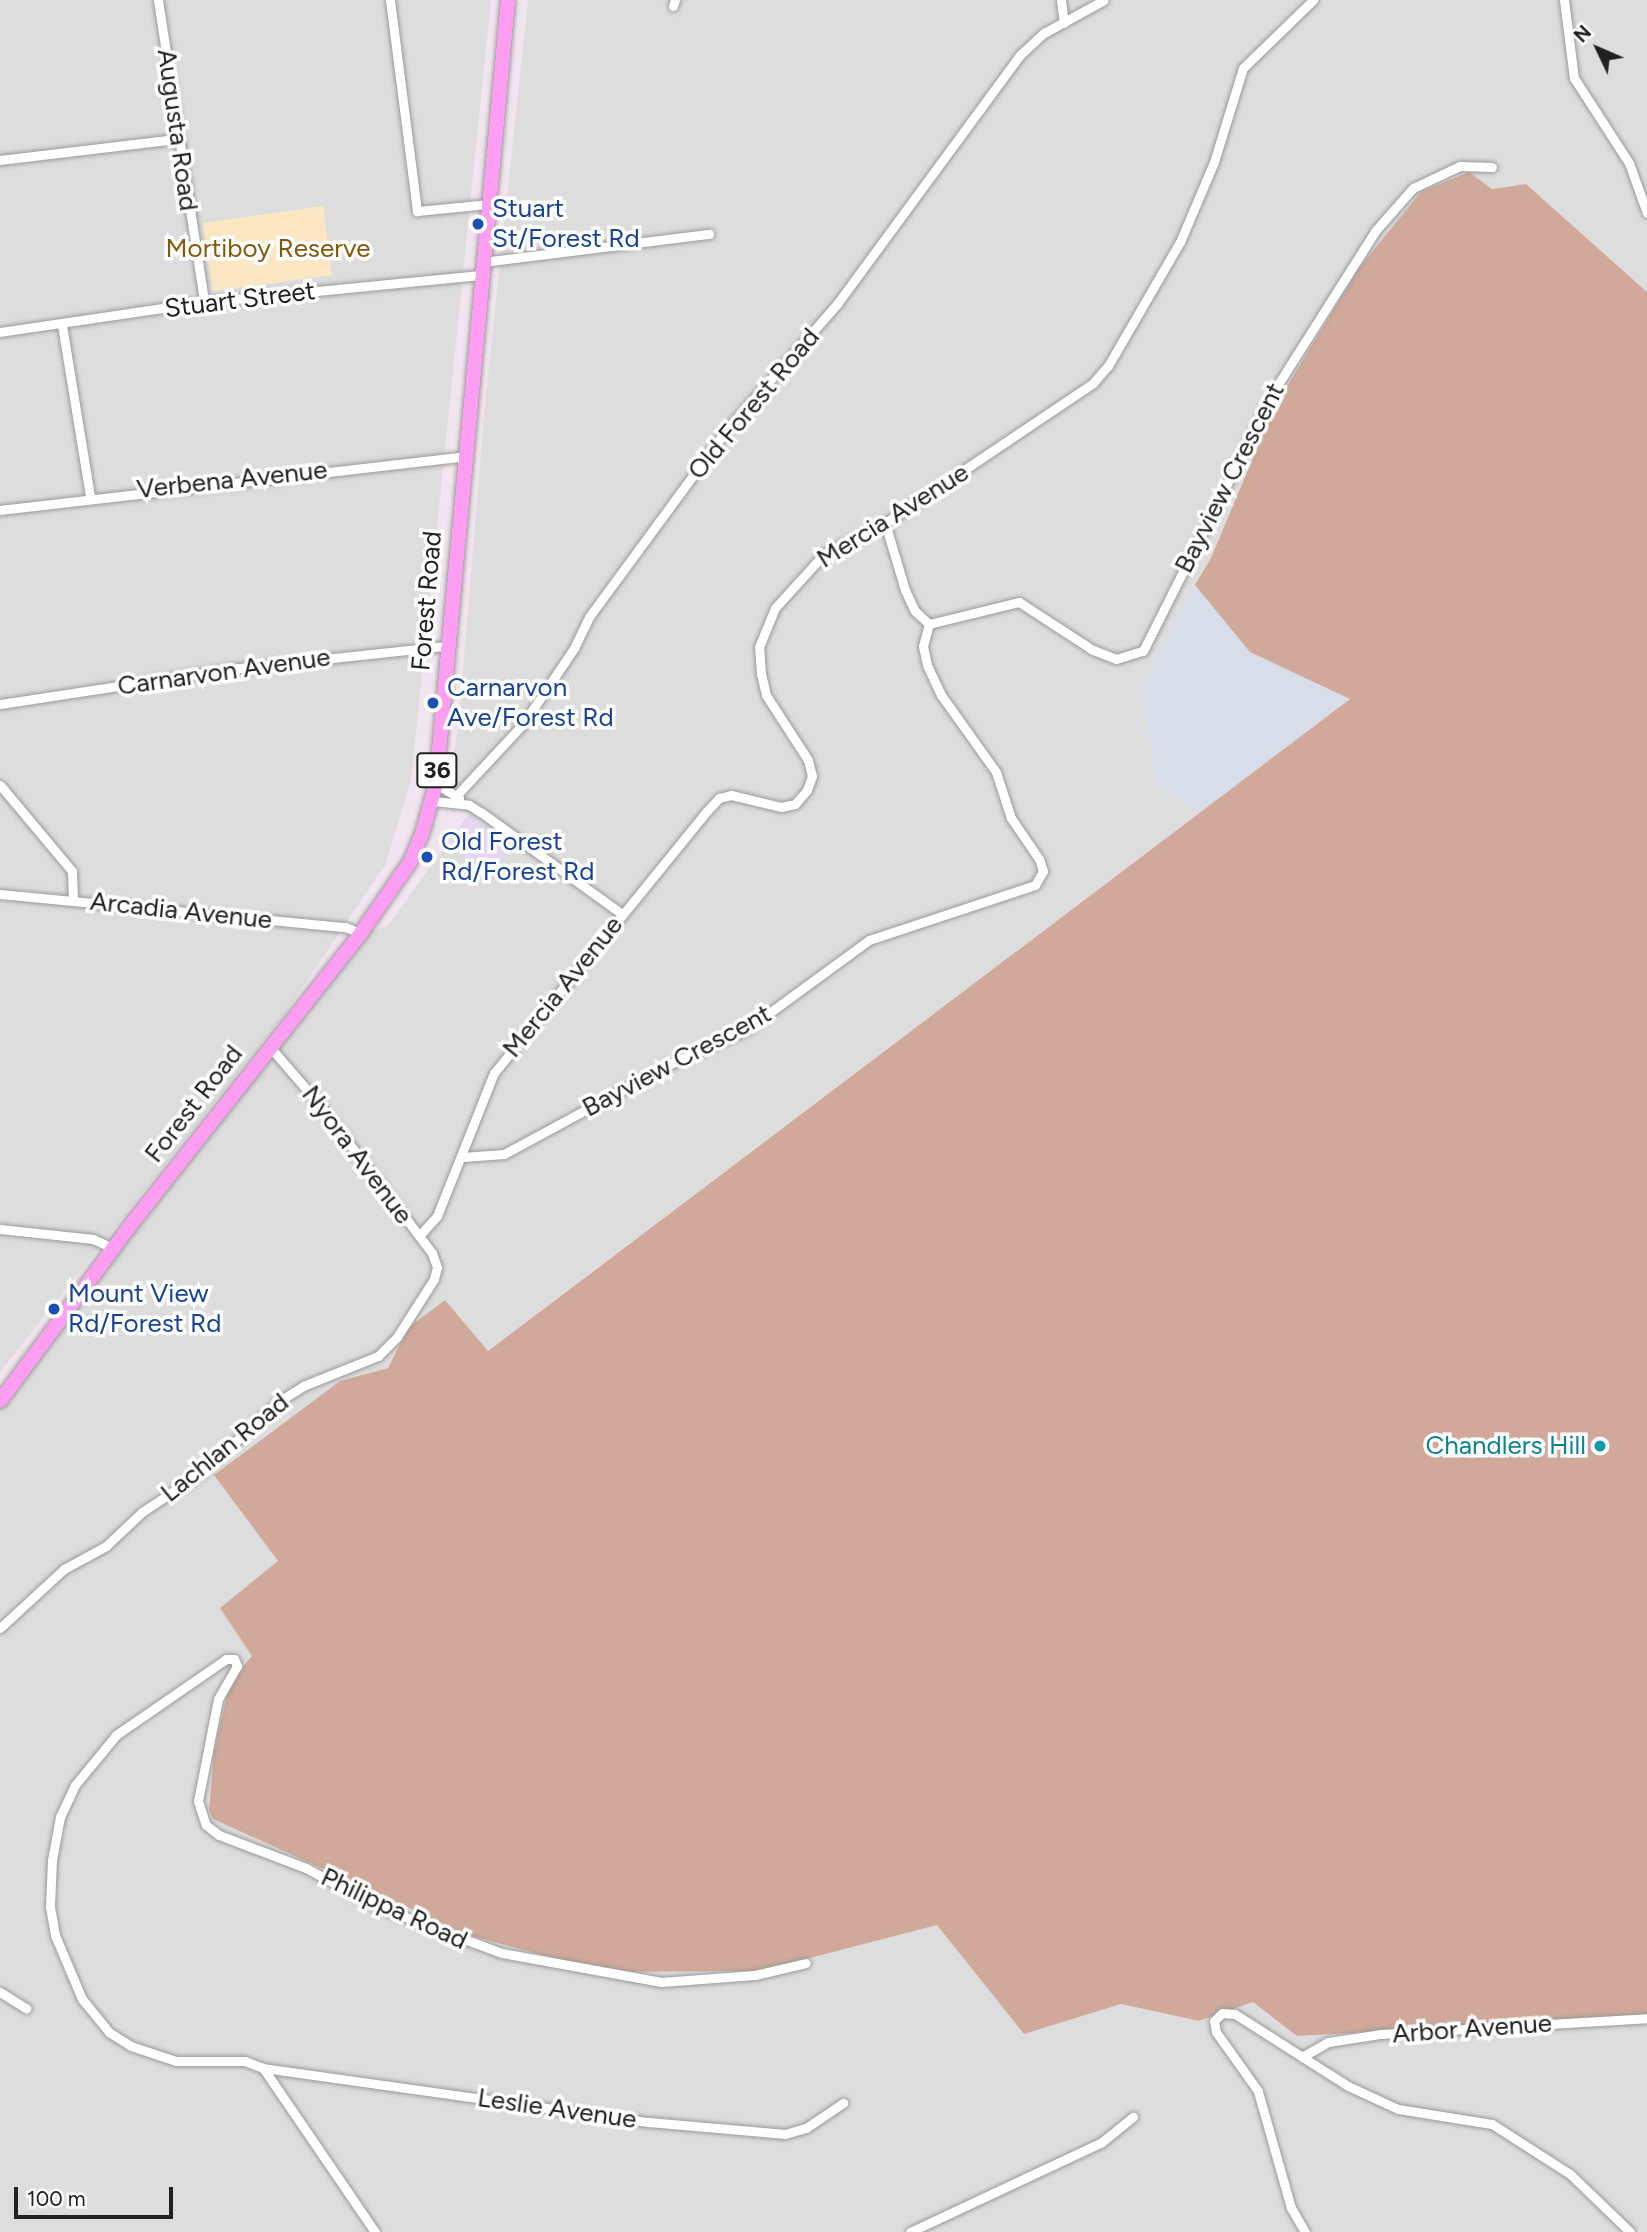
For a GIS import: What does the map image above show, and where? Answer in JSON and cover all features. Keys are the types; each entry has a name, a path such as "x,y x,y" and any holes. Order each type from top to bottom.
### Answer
{"main road":[{"name":"Forest Road","path":"0,1401 112,1248 361,933 410,862 433,801 508,0"}],"street":[{"name":"Augusta Road","path":"158,0 176,139 204,302"},
{"path":"390,0 417,211 488,204"},
{"path":"1061,0 1064,23"},
{"name":"Old Forest Road","path":"456,796 523,724 575,648 589,617 728,428 837,304 1020,55 1064,23 1104,0"},
{"name":"Mercia Avenue","path":"419,1236 438,1216 494,1073 719,798 731,795 781,807 795,804 807,790 811,776 808,761 766,695 759,648 765,625 824,554 885,523 1080,394 1108,366 1180,242 1213,162 1243,68 1313,0"},
{"path":"1564,0 1574,78 1629,163 1647,213"},
{"path":"0,160 176,139"},
{"name":"Bayview Crescent","path":"463,1157 504,1154 673,1063 746,1030 869,940 1035,885 1043,871 1039,859 1011,818 996,772 941,695 927,665 923,646 929,624 1019,602 1093,650 1116,659 1143,651 1275,389 1376,230 1413,188 1460,166 1492,167"},
{"name":"Stuart Street","path":"0,332 204,302 482,268 709,234"},
{"path":"62,325 90,496"},
{"name":"Verbena Avenue","path":"0,510 90,496 465,456"},
{"path":"885,523 905,590 922,621 929,624"},
{"name":"Carnarvon Avenue","path":"0,704 230,669 447,646"},
{"path":"436,784 622,914"},
{"path":"0,785 72,871 73,901"},
{"path":"433,801 469,805"},
{"name":"Arcadia Avenue","path":"0,894 345,928 361,933"},
{"name":"Nyora Avenue","path":"270,1047 419,1236 437,1267"},
{"path":"0,1229 93,1239 112,1248"},
{"name":"Lachlan Road","path":"0,1628 64,1569 106,1546 142,1512 201,1473 281,1400 303,1386 378,1356 397,1337 437,1267"},
{"name":"Leslie Avenue","path":"234,1659 226,1659 127,1726 84,1771 56,1833 50,1906 69,1974 110,2032 157,2057 245,2061 263,2068 624,2119 785,2134 806,2128 843,2103"},
{"name":"Philippa Road","path":"234,1659 237,1666 224,1683 215,1708 198,1801 206,1825 219,1835 317,1873 387,1911 502,1953 661,1982 755,1976 806,1963"},
{"path":"0,1992 26,2008"},
{"path":"1305,2232 1289,2201 1258,2091 1219,2038 1214,2021 1220,2014 1232,2013 1348,2086 1398,2109 1475,2119 1499,2128 1570,2174 1630,2232"},
{"name":"Arbor Avenue","path":"1302,2057 1328,2042 1381,2034 1647,2018"},
{"path":"263,2068 375,2232"},
{"path":"910,2232 1101,2142 1133,2117"}],"shaded area":[{"path":"0,0 491,0 411,781 385,865 284,1015 0,1372"},
{"path":"528,0 1647,0 1647,292 1526,184 1492,189 1250,652 1351,698 487,1351 445,1300 408,1328 388,1368 340,1381 215,1475 278,1561 252,1656 230,1681 214,1752 209,1810 213,1819 471,1936 607,1972 760,1971 937,1925 1024,2034 1121,2004 1198,2021 1253,2002 1297,2036 1647,2017 1647,2232 0,2232 0,1401 361,933 387,927 447,844 489,872 511,844 446,798 458,729 485,404"},
{"path":"1469,172 1492,189 1526,184 1647,292 1647,2017 1297,2036 1253,2002 1199,2021 1121,2004 1024,2034 937,1925 760,1971 607,1972 471,1936 213,1819 209,1810 214,1752 230,1681 252,1656 220,1608 278,1561 214,1475 340,1381 388,1368 408,1328 445,1300 488,1351 1350,699 1250,652 1195,585 1211,558 1274,408 1359,268 1421,192"},
{"path":"1195,585 1250,652 1350,698 1200,812 1157,787 1142,684"},
{"path":"469,814 512,844 489,873 447,844"}],"green space":[{"name":"Mortiboy Reserve","path":"323,206 332,275 212,291 203,223"}],"place":[{"name":"Stuart St/Forest Rd","path":"478,224"},
{"name":"Carnarvon Ave/Forest Rd","path":"433,703"},
{"name":"Old Forest Rd/Forest Rd","path":"427,857"},
{"name":"Mount View Rd/Forest Rd","path":"54,1309"},
{"name":"Chandlers Hill","path":"1600,1446"}]}
